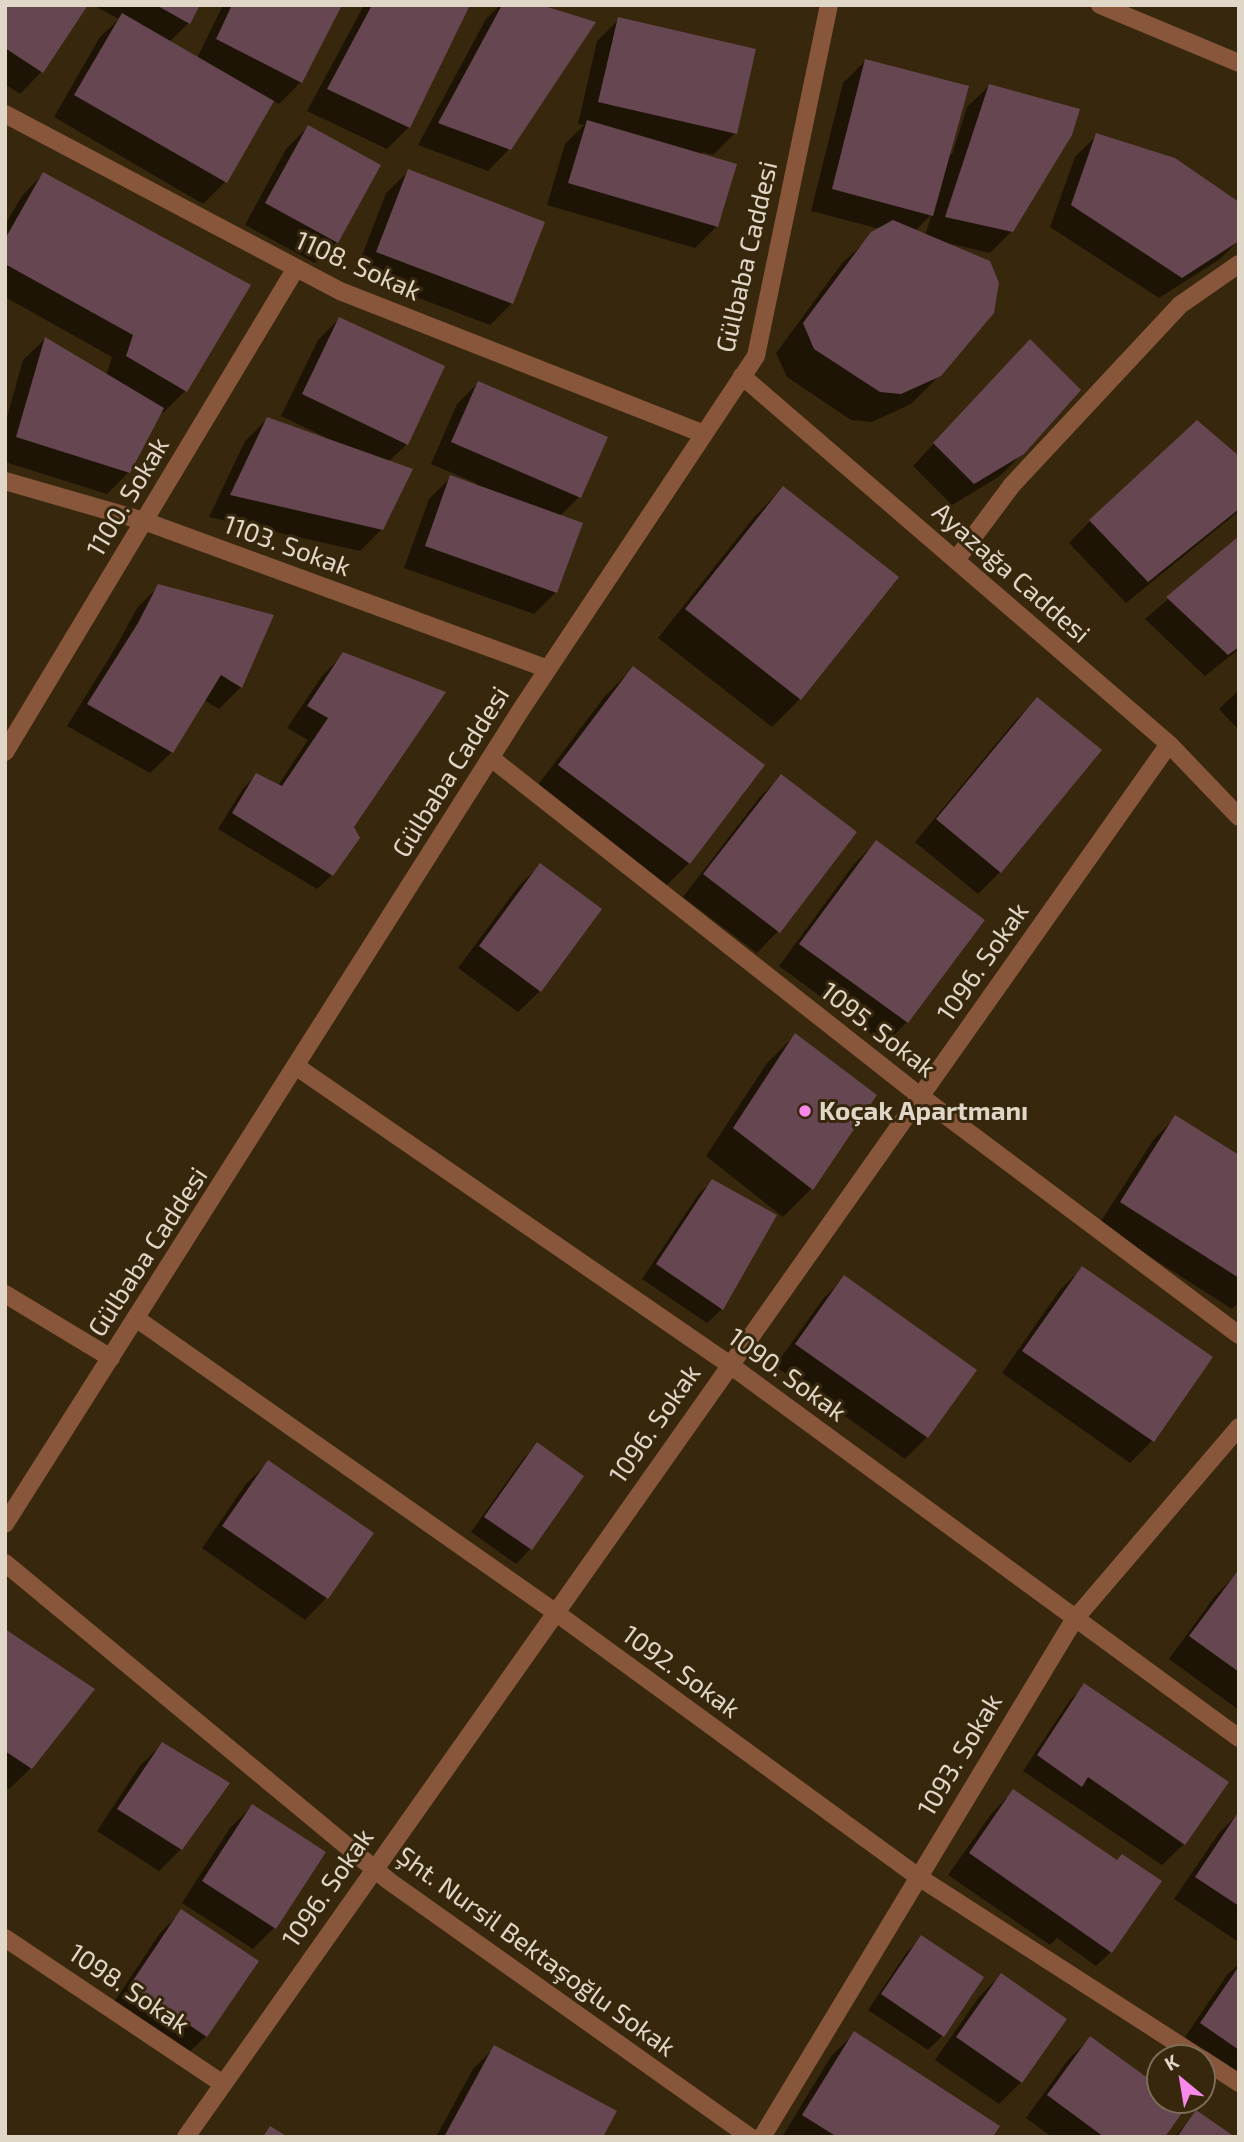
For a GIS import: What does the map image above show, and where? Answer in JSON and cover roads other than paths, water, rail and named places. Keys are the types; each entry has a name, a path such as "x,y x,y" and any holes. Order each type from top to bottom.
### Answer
{"street":[{"name":"Gülbaba Caddesi","path":"5,1524 548,669 756,356 829,5"},
{"path":"1100,5 1239,62"},
{"name":"1108. Sokak","path":"5,114 340,292 704,434"},
{"path":"956,560 1012,485 1180,305 1239,264"},
{"name":"1100. Sokak","path":"5,752 296,268"},
{"name":"Ayazağa Caddesi","path":"742,376 1169,744 1239,817"},
{"name":"1103. Sokak","path":"5,481 144,522 548,669"},
{"name":"1096. Sokak","path":"186,2137 1169,744"},
{"name":"1095. Sokak","path":"491,758 919,1096 1239,1335"},
{"name":"1090. Sokak","path":"297,1067 730,1365 1074,1620 1239,1738"},
{"path":"5,1294 111,1358"},
{"name":"1092. Sokak","path":"137,1319 555,1612 917,1876 1178,2044"},
{"name":"1093. Sokak","path":"762,2137 917,1876 1074,1620 1239,1427"},
{"name":"Şht. Nursil Bektaşoğlu Sokak","path":"5,1563 374,1868 750,2137"},
{"name":"1098. Sokak","path":"5,1938 223,2084"},
{"name":"1092. Sokak","path":"1216,2068 1239,2083"}],"place":[{"name":"Koçak Apartmanı","path":"805,1111"}]}
